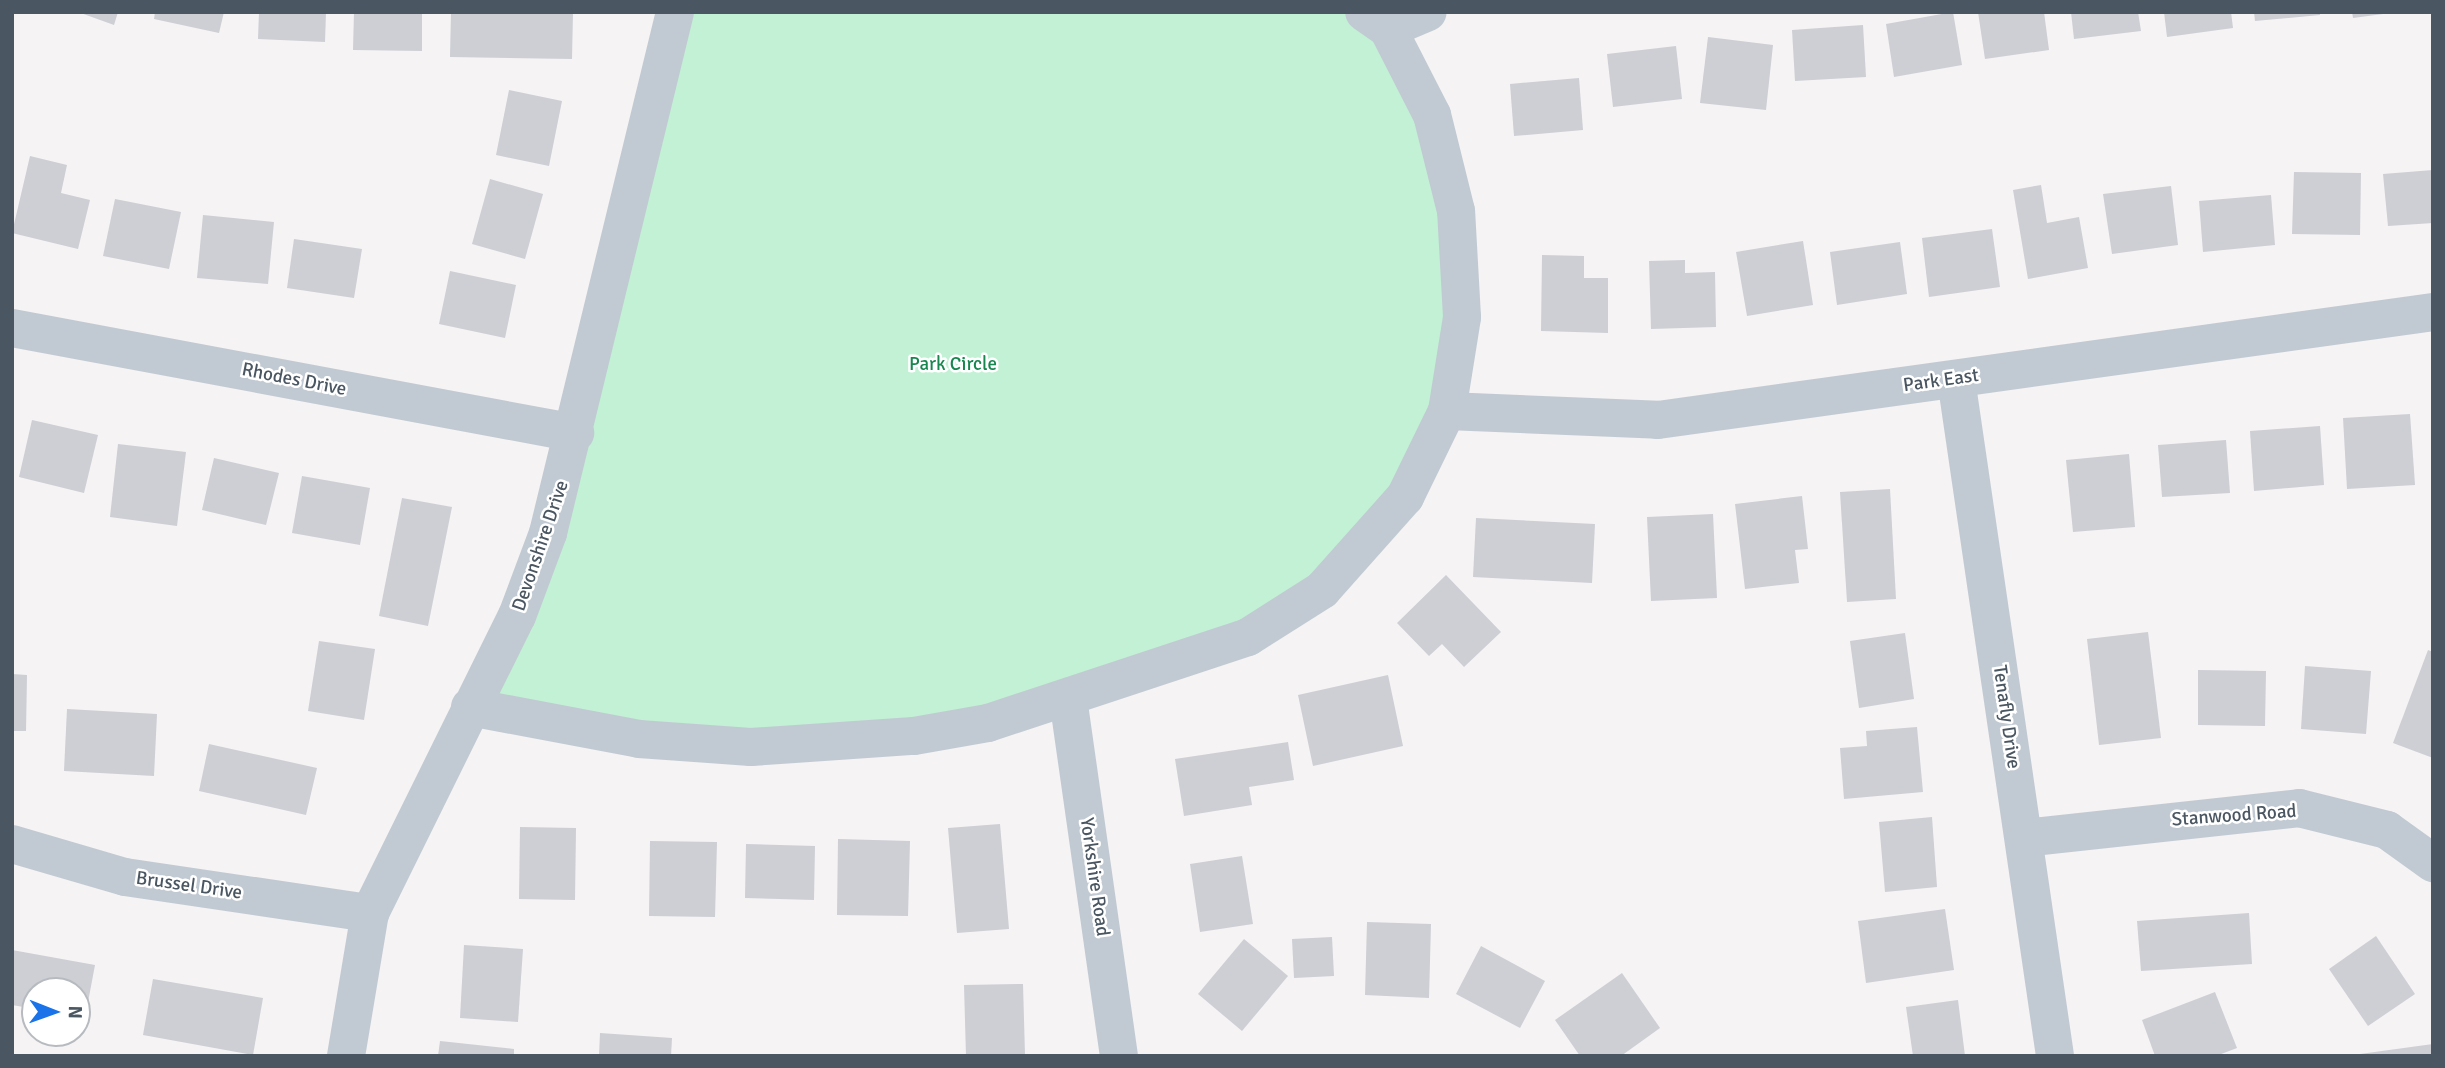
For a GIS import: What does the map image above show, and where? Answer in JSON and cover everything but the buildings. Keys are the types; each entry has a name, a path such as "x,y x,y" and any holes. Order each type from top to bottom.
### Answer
{"street":[{"name":"Devonshire Drive","path":"346,1056 369,913 531,582 575,433 675,12"},
{"path":"470,707 639,739 751,747 914,736 988,723 1248,637 1322,590 1405,497 1447,411 1462,317 1456,211 1432,115 1376,21 1428,12"},
{"name":"Park East","path":"1447,411 1658,420 2433,312"},
{"name":"Rhodes Drive","path":"12,328 575,433"},
{"name":"Tenafly Drive","path":"1956,379 2055,1056"},
{"name":"Yorkshire Road","path":"1068,698 1119,1056"},
{"name":"Stanwood Road","path":"2024,838 2299,808 2387,830 2433,863"},
{"name":"Brussel Drive","path":"12,844 125,877 369,913"}],"green space":[{"name":"Park Circle","path":"675,12 1364,12 1456,211 1447,411 1322,590 1068,698 751,747 470,707 523,604"}]}
